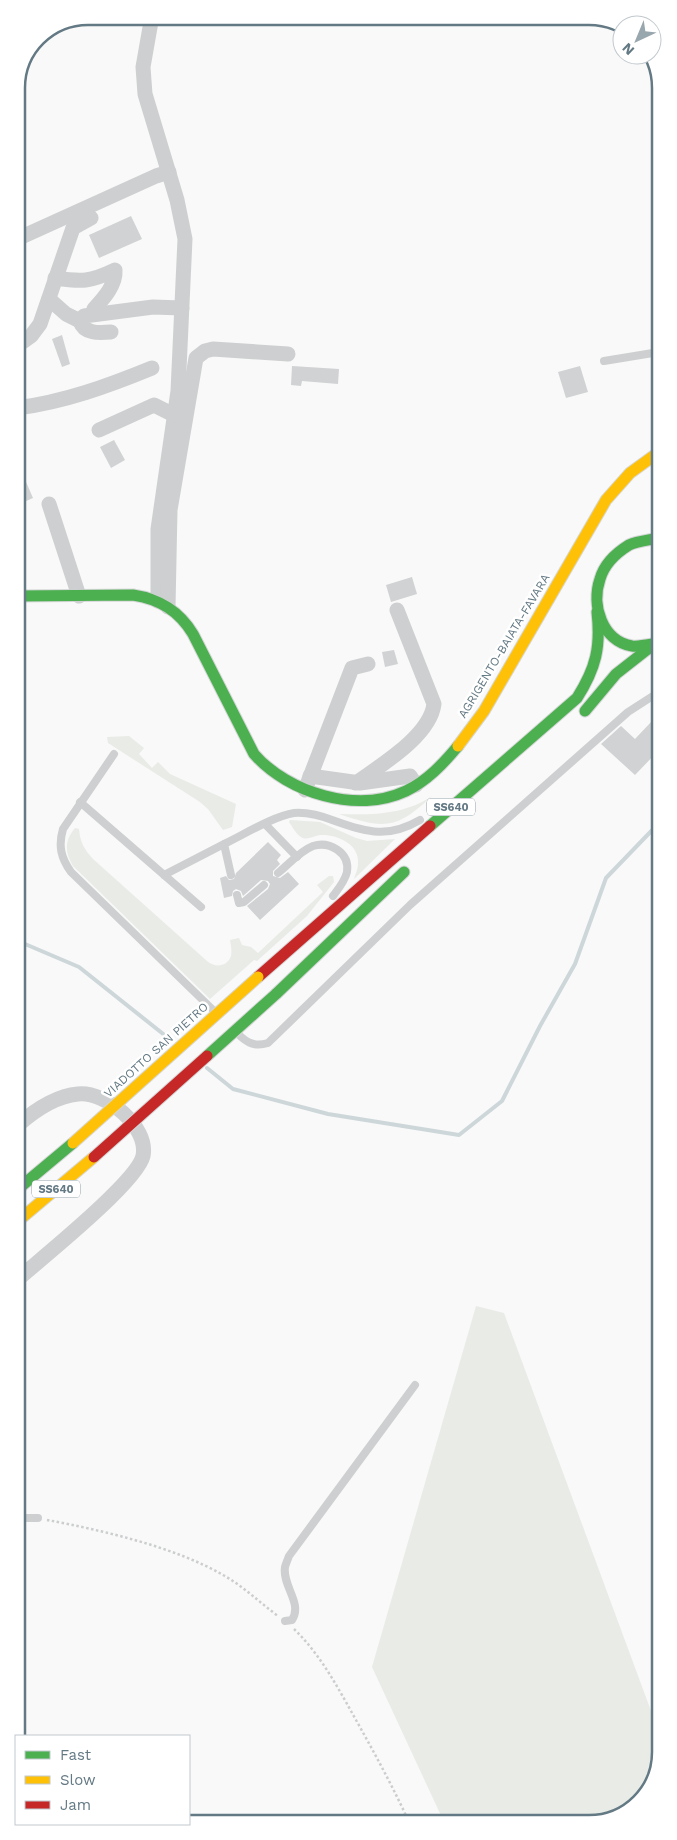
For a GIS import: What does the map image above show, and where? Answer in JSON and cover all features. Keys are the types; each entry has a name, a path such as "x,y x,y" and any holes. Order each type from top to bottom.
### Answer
{"main road":[{"name":"AGRIGENTO-BAIATA-FAVARA","path":"163,604 178,614 196,639 251,750 262,762 274,772 308,783 324,796 356,800 388,797 416,785 439,766 461,742 484,711 606,500 624,478 652,457"},
{"path":"652,539 636,541 627,545 605,566 599,580 596,598 597,612 606,630 617,639 630,645 652,644"},
{"path":"25,596 133,595 146,596 163,604"},
{"name":"SS640","path":"258,978 577,698 589,681 598,659 600,634 597,612"},
{"path":"576,720 597,699 616,674 652,648"},
{"name":"SS640","path":"25,1215 94,1157 276,994 414,863"},
{"name":"VIADOTTO SAN PIETRO","path":"25,1183 258,978"}],"street":[{"path":"150,25 142,80 177,200 185,239 178,391 158,530 163,604"},
{"path":"25,235 156,176 169,172"},
{"path":"25,340 36,331 73,228 91,218"},
{"path":"55,278 79,282 94,280 115,270 108,294 94,309 95,314"},
{"path":"49,299 66,314 80,321 81,326 89,331 97,333 111,332"},
{"path":"80,321 84,316 95,314 153,307 182,308"},
{"path":"163,604 170,510 196,358 205,351 213,349 288,354"},
{"path":"25,407 44,405 104,387 152,368"},
{"path":"99,430 154,405 174,415"},
{"path":"49,504 79,596"},
{"path":"356,783 418,734 433,711 434,704 397,610"},
{"path":"368,664 352,668 308,783 377,782 410,776 416,785"},
{"path":"25,1119 49,1103 67,1096 81,1094 106,1101 120,1111 139,1131 144,1144 143,1157 137,1168 118,1189 80,1227 25,1272"}],"lane":[{"path":"604,361 652,353"},
{"path":"228,1024 248,1043 254,1045 268,1043 410,905 452,867 628,712 652,697"},
{"path":"531,726 553,708 577,698"},
{"path":"114,754 63,829 60,840 60,852 64,863 221,1018"},
{"path":"80,802 201,907"},
{"path":"164,875 284,816 307,814 324,817 359,830 376,833 392,832 425,817"},
{"path":"265,824 297,857"},
{"path":"224,844 232,875"},
{"path":"278,873 306,849 324,845 335,848 345,857 347,870 346,876 327,904"},
{"path":"237,895 239,904 264,885"},
{"path":"258,978 321,911"},
{"path":"285,1621 292,1620 296,1614 296,1606 286,1577 285,1568 289,1556 415,1385"},
{"path":"25,1518 38,1518"}],"path":[{"path":"38,1518 145,1543 206,1565 249,1593 285,1621 308,1643 328,1671 392,1784 406,1815"}],"shaded area":[{"path":"129,736 144,748 139,754 152,768 158,762 170,774 236,804 232,827 223,830 208,809 200,802 108,743 107,737"},
{"path":"432,796 409,815 399,821 389,823 367,822 339,814 376,814 399,810 410,807"},
{"path":"290,820 320,822 367,841 395,839 354,879 358,866 358,857 351,846 340,838 327,835 303,838 294,830 289,822"},
{"path":"75,828 79,829 83,845 93,859 207,961 214,965 224,964 229,960 231,956 230,940 239,938 242,945 251,947 258,953 323,892 317,885 329,876 333,876 334,882 307,916 257,961 254,960 210,999 73,866 67,852 67,842"},
{"path":"476,1306 504,1313 652,1714 652,1752 646,1780 631,1799 606,1813 589,1815 441,1815 372,1667"}],"building":[{"path":"131,216 142,239 99,258 89,235"},
{"path":"62,335 70,364 62,367 52,339"},
{"path":"292,366 339,369 338,384 302,381 301,386 291,385"},
{"path":"580,366 588,392 566,398 558,372"},
{"path":"114,440 125,460 111,468 100,447"},
{"path":"25,480 33,498 25,502"},
{"path":"412,577 417,594 391,602 386,585"},
{"path":"394,650 398,664 385,667 382,652"},
{"path":"652,721 652,757 635,775 601,744 621,726 635,739"},
{"path":"268,842 281,855 277,860 280,864 273,871 273,876 280,878 288,872 299,884 260,920 247,906 268,889 270,884 268,881 261,880 243,896 241,891 236,889 233,891 232,896 224,898 220,878 226,876 229,880 234,879 236,873"}],"waterway":[{"path":"207,1068 233,1089 328,1114 459,1135 502,1101 540,1026 575,964 606,878 652,830"},
{"path":"25,944 79,967 172,1041"}],"traffic: fast":[{"path":"652,539 629,545 615,556 602,574 597,600 601,620 613,637 622,643 632,646 652,644"},
{"path":"25,596 133,595 168,607 182,619 193,634 254,754 268,768 285,779 304,789 324,796 345,800 366,800 387,798 406,791 428,777 458,746"},
{"path":"430,826 577,698 589,677 596,657 598,636 597,612"},
{"path":"585,711 616,674 652,646"},
{"path":"276,994 404,872"},
{"path":"207,1056 276,994"},
{"path":"25,1183 73,1143"}],"traffic: slow":[{"path":"458,746 484,711 606,500 630,473 652,457"},
{"path":"73,1143 258,977"},
{"path":"25,1215 94,1157"}],"traffic: jam":[{"path":"258,977 430,826"},
{"path":"94,1157 207,1056"}]}
